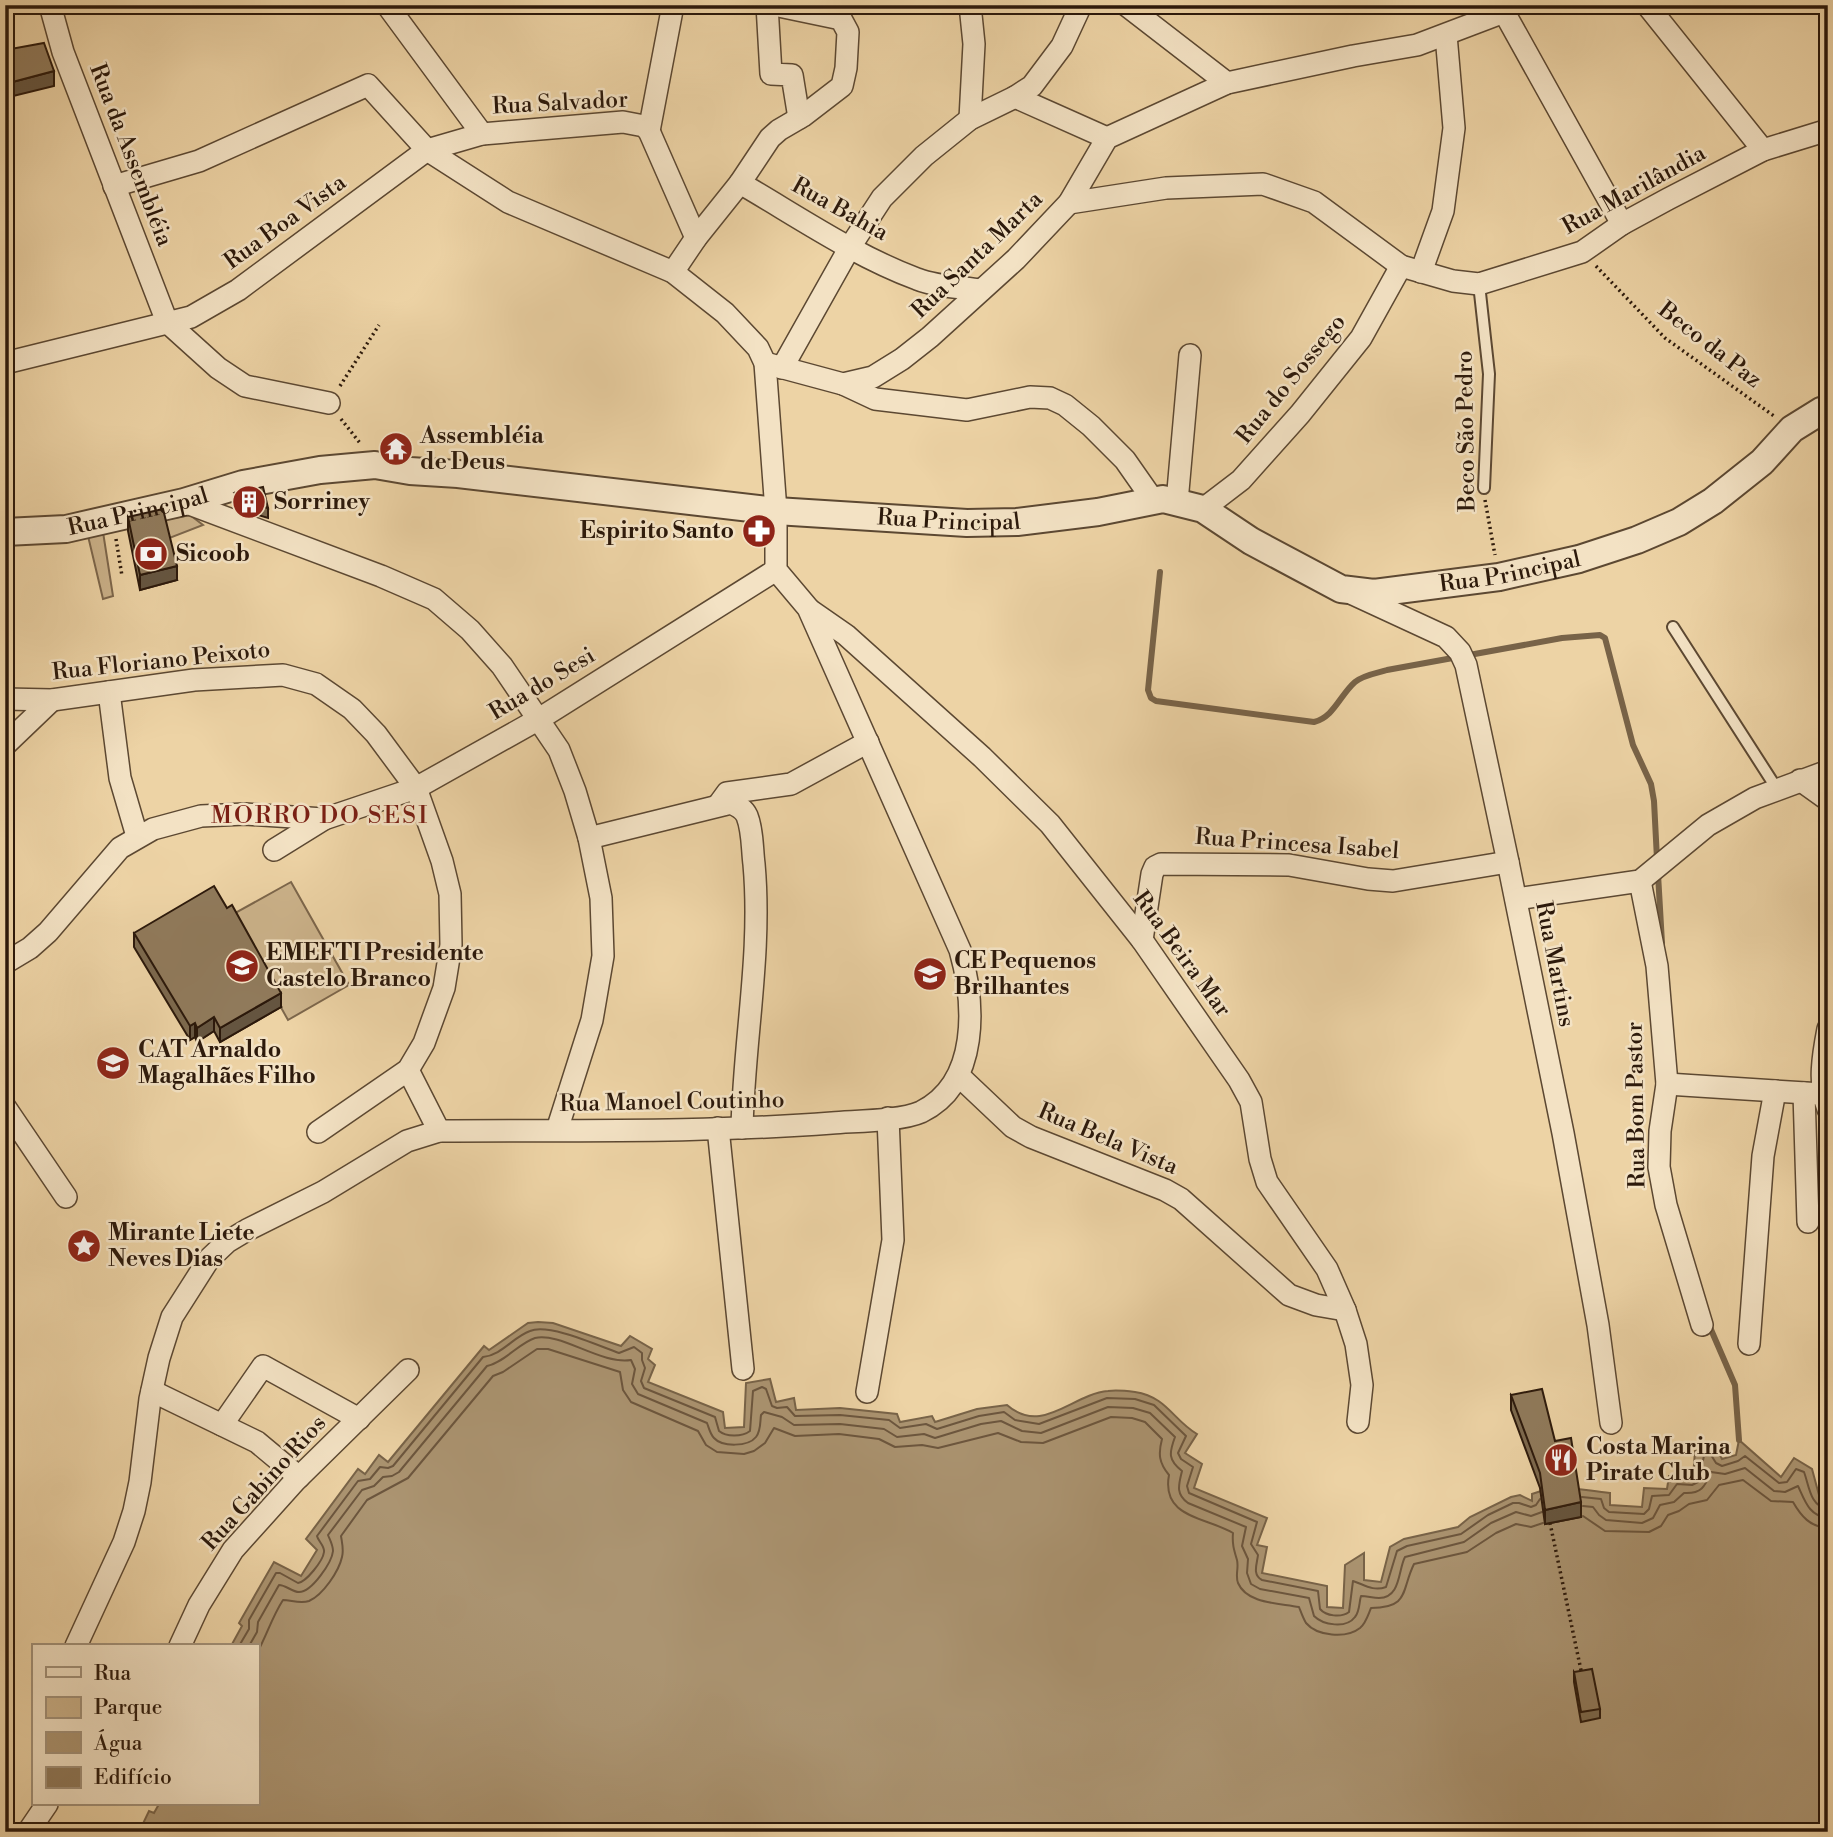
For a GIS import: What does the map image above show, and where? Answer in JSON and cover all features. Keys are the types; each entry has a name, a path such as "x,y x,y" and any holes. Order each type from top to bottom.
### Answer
{"street":[{"name":"Rua da Assembléia","path":"50,5 63,52 167,322 218,368 244,386 329,403"},
{"path":"387,5 482,134"},
{"path":"649,131 673,5"},
{"path":"767,5 771,74 792,75 799,118"},
{"path":"673,272 770,138 831,97 842,86 848,32 841,19 774,5"},
{"path":"970,5 974,44 970,118"},
{"path":"776,570 774,366 882,198 924,156 970,118 1032,86 1062,46 1082,5"},
{"path":"1126,5 1227,83"},
{"path":"1647,5 1763,150"},
{"path":"1015,97 1107,138 1227,83 1417,45 1508,8 1622,225"},
{"name":"Rua do Sossego","path":"1203,509 1241,480 1300,414 1361,338 1411,269 1443,211 1454,128 1446,35"},
{"path":"114,186 199,160 368,85 427,150 508,202 673,272 725,313 774,366 843,384 875,399 967,410 1030,397 1050,398 1065,405 1082,419 1165,501"},
{"name":"Rua Salvador","path":"427,150 482,134 624,122 644,125 696,238"},
{"name":"Rua Marilândia","path":"1069,203 1166,188 1263,184 1314,202 1411,269 1453,281 1479,284 1582,252 1622,225 1763,150 1828,130"},
{"name":"Rua Santa Marta","path":"843,384 873,377 902,359 1016,260 1069,203 1107,138"},
{"name":"Rua Boa Vista","path":"167,322 191,317 238,290 427,150"},
{"name":"Rua Bahia","path":"740,183 850,247 918,280 981,290"},
{"path":"5,363 167,322"},
{"path":"1165,501 1189,355"},
{"name":"Rua Principal","path":"5,532 66,528 184,502 243,484 320,470 375,465 776,511 967,523 1098,512 1165,501 1203,509 1251,541 1341,589 1374,593 1499,577 1579,559 1637,540 1679,522 1713,501 1762,462 1792,429 1828,409"},
{"path":"184,502 381,576 434,599 470,630 502,666 559,751 589,838 601,898 603,956 592,1020 557,1130"},
{"name":"Rua do Sesi","path":"274,850 324,819 416,788 539,719 776,570"},
{"name":"Rua Manoel Coutinho","path":"77,1644 124,1542 134,1511 152,1391 159,1357 172,1317 209,1259 227,1242 323,1192 407,1141 439,1131 742,1128 888,1118 921,1112 946,1094 959,1076 968,1042 970,1008 967,975 960,950 808,608 776,570"},
{"name":"Rua Martins","path":"1341,589 1446,637 1460,652 1471,681 1595,1311 1611,1423"},
{"name":"Rua Beira Mar","path":"808,608 846,635 1051,824 1142,940 1239,1080 1251,1102 1260,1160 1267,1182 1327,1269 1345,1310 1356,1344 1362,1385 1358,1422"},
{"name":"Rua Floriano Peixoto","path":"5,699 52,700 194,680 283,675 316,684 352,709 376,734 416,788 442,861 450,894 451,945 444,988 424,1043 408,1070 318,1132"},
{"path":"109,692 120,778 137,836"},
{"path":"5,745 52,700"},
{"path":"718,806 727,793 791,784 868,742"},
{"path":"1516,899 1640,881 1708,825 1755,798 1828,771"},
{"path":"1800,780 1828,800"},
{"path":"589,838 731,803 747,814 757,900 755,966 742,1128"},
{"name":"Rua do Sesi","path":"5,963 40,940 120,848 137,836 201,816 245,814 324,819"},
{"name":"Rua Princesa Isabel","path":"1142,940 1152,874 1155,867 1161,864 1289,865 1393,881 1508,862"},
{"name":"Rua Bom Pastor","path":"1640,881 1657,967 1667,1084 1660,1131 1659,1167 1666,1205 1702,1325"},
{"path":"1808,1222 1818,1099 1828,1029"},
{"path":"408,1070 439,1131"},
{"name":"Rua Bela Vista","path":"959,1076 1013,1127 1031,1137 1165,1190 1181,1199 1289,1296 1316,1305 1345,1310"},
{"path":"1667,1084 1775,1091 1818,1099"},
{"path":"1749,1344 1763,1156 1775,1091"},
{"path":"5,1107 66,1198"},
{"path":"867,1392 893,1240 888,1118"},
{"path":"718,1128 744,1370"},
{"path":"222,1425 263,1366 359,1419"},
{"name":"Rua Gabino Rios","path":"181,1644 204,1595 233,1550 299,1477 408,1370"},
{"path":"152,1391 257,1441 299,1477"},
{"path":"29,1829 46,1806"}],"lane":[{"name":"Beco São Pedro","path":"1479,284 1489,374 1484,488"},
{"path":"1673,627 1777,789"}],"path":[{"name":"Beco da Paz","path":"1582,252 1665,338 1792,429"},
{"path":"375,465 329,403 379,325"},
{"name":"Beco São Pedro","path":"1484,488 1499,577"},
{"path":"114,530 122,576"},
{"path":"1550,1523 1583,1680"}],"green space":[{"path":"190,515 203,525 167,539 163,520"},
{"path":"103,532 113,596 103,599 88,536"},
{"path":"291,882 349,985 288,1020 230,916"}],"water":[{"path":"528,1323 553,1323 621,1346 630,1336 652,1349 648,1359 655,1365 648,1382 723,1412 725,1428 744,1427 746,1383 770,1379 776,1402 794,1398 796,1410 840,1408 897,1414 900,1422 932,1416 935,1422 977,1409 1007,1405 1020,1413 1045,1415 1108,1391 1129,1391 1146,1395 1162,1404 1197,1434 1185,1453 1202,1464 1194,1488 1267,1518 1257,1545 1267,1547 1262,1573 1327,1586 1327,1607 1343,1608 1345,1565 1364,1553 1364,1580 1381,1582 1390,1547 1404,1539 1458,1527 1470,1517 1511,1497 1520,1495 1532,1501 1532,1494 1570,1488 1610,1493 1610,1505 1642,1507 1644,1488 1667,1489 1669,1476 1693,1478 1695,1451 1715,1445 1722,1459 1736,1455 1739,1440 1781,1477 1794,1458 1812,1469 1819,1495 1828,1505 1828,1832 139,1832 149,1811 154,1813 158,1806 259,1806 259,1644 232,1644 242,1626 239,1623 274,1562 301,1576 317,1550 306,1539 358,1469 365,1474 379,1455 388,1462 484,1346 489,1350"}],"building":[{"path":"44,43 54,71 5,84 5,50"},
{"path":"263,487 268,508 248,502 235,493"},
{"path":"163,509 177,566 140,575 128,517"},
{"path":"214,886 227,908 232,905 281,993 220,1028 214,1017 197,1028 195,1023 190,1026 134,933"},
{"path":"1542,1389 1555,1441 1571,1438 1581,1502 1545,1510 1540,1473 1511,1395"},
{"path":"1592,1669 1600,1709 1581,1712 1574,1672"}],"waterway":[{"path":"1160,572 1148,690 1151,698 1156,701 1314,722 1332,711 1355,682 1370,674 1562,638 1600,635 1605,638 1633,745 1651,784 1657,859"},
{"path":"1658,874 1662,943"},
{"path":"1709,1325 1735,1385 1739,1440"}],"place":[{"name":"Assembléia de Deus","path":"396,449"},
{"name":"Sorriney","path":"249,502"},
{"name":"Espirito Santo","path":"759,531"},
{"name":"Sicoob","path":"151,554"},
{"name":"EMEFTI Presidente Castelo Branco","path":"242,966"},
{"name":"CE Pequenos Brilhantes","path":"930,974"},
{"name":"CAT Arnaldo Magalhães Filho","path":"113,1063"},
{"name":"Mirante Liete Neves Dias","path":"84,1246"},
{"name":"Costa Marina Pirate Club","path":"1561,1460"}],"district":[{"name":"MORRO DO SESI","path":"320,816"}]}
